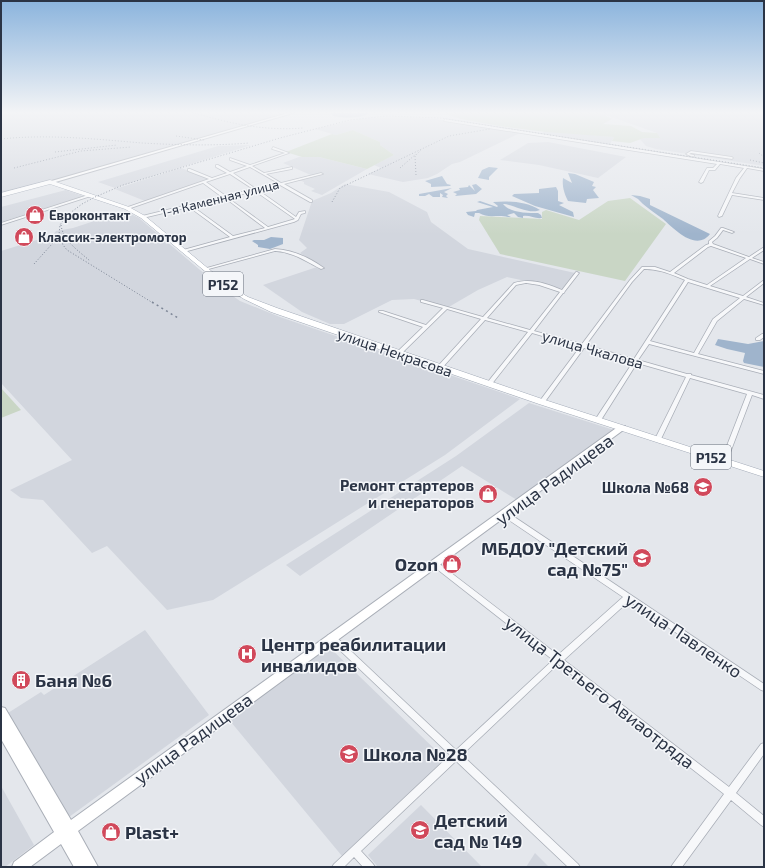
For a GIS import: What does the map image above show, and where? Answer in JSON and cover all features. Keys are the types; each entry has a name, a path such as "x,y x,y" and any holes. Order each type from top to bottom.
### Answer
{"main road":[{"path":"1,195 149,154"},
{"name":"улица Некрасова","path":"51,182 127,208 143,217 235,292 274,310 542,402 764,474"},
{"name":"улица Радищева","path":"19,867 65,831 622,428"},
{"path":"1,712 65,831 82,867"},
{"path":"1,728 65,831 91,867"}],"street":[{"path":"127,208 288,154 287,154"},
{"path":"659,154 764,170"},
{"path":"688,154 764,167"},
{"path":"701,154 732,158"},
{"path":"231,159 250,166 311,201"},
{"path":"701,182 706,171 708,169 714,169 719,163"},
{"path":"217,166 231,173 255,189 297,220"},
{"path":"720,216 738,178 746,167"},
{"path":"263,174 291,168"},
{"path":"189,170 212,179"},
{"name":"1-я Каменная улица","path":"143,217 321,174"},
{"path":"204,182 226,196 268,228"},
{"path":"731,194 764,199"},
{"path":"1,224 89,196"},
{"path":"188,205 232,237"},
{"path":"297,220 300,213 304,212"},
{"path":"184,251 297,220"},
{"path":"711,245 710,242 722,229 732,232"},
{"path":"672,273 707,246 711,245 764,263"},
{"path":"709,285 764,248"},
{"path":"205,269 275,250 286,250 297,253 322,268"},
{"path":"542,402 631,281 643,268 647,267 672,273 687,280 709,285 764,304"},
{"path":"489,384 577,273"},
{"path":"598,420 687,280"},
{"path":"696,354 715,320 764,281"},
{"path":"440,367 485,319 515,284 520,282 552,288 562,292"},
{"name":"улица Чкалова","path":"423,301 764,397"},
{"path":"399,353 446,308"},
{"path":"381,312 427,327"},
{"path":"758,339 764,335"},
{"path":"647,342 764,373"},
{"path":"658,439 689,375"},
{"path":"724,461 750,393"},
{"name":"улица Павленко","path":"505,514 764,688"},
{"name":"улица Третьего Авиаотряда","path":"435,564 729,793 764,822"},
{"path":"337,867 558,660 628,597"},
{"path":"331,638 575,867"},
{"path":"676,867 729,793 764,748"},
{"path":"355,851 370,867"}],"shaded area":[{"path":"1,154 148,154 59,179 1,194"},
{"path":"193,154 224,154 115,188 98,182"},
{"path":"392,154 478,154 452,164 428,178 403,182 368,174 381,168 374,165 394,155"},
{"path":"511,154 608,154 626,157 598,178 539,165 500,160"},
{"path":"685,154 764,154 764,166"},
{"path":"299,157 319,157 367,169 322,195 311,191 315,189 299,180 313,176 283,163"},
{"path":"181,168 211,179 145,201 115,189"},
{"path":"345,184 389,192 427,212 431,222 468,249 575,273 563,289 507,277 478,290 447,308 414,299 392,300 344,324 330,324 302,312 263,285 320,266 300,253 307,248 299,240 312,201 331,193"},
{"path":"66,190 83,196 1,222 1,207"},
{"path":"125,211 139,218 220,287 240,301 280,317 520,399 445,455 213,600 167,610 107,546 92,553 43,500 21,498 10,490 72,460 1,383 1,251 53,235 56,231 73,228"},
{"path":"529,403 617,431 517,500 462,466 300,576 286,565 456,456"},
{"path":"145,630 209,715 69,817 8,713 41,692 44,695"},
{"name":"Школа №28","path":"326,644 446,760 342,856 226,716"},
{"path":"1,786 34,845 5,867 1,867"},
{"name":"Детский сад № 149","path":"421,805 482,867 378,867 368,855"},
{"path":"535,853 549,867 526,867"}],"green space":[{"path":"291,154 392,154 394,155 367,169 319,157 302,157"},
{"path":"630,198 666,224 625,281 500,254 479,220 480,216 542,219 542,212 546,210 579,220 608,201"},
{"path":"1,388 21,410 1,418"}],"water":[{"path":"489,167 498,168 489,177 489,180 478,178 482,170"},
{"path":"568,173 575,174 594,182 592,186 596,187 593,190 599,198 587,199 586,203 568,201 565,195 563,178 572,183"},
{"path":"442,176 447,184 451,185 450,186 431,187 431,184 425,181"},
{"path":"476,184 482,189 476,194 455,196 457,194 453,192 460,190 459,188 468,187 469,185 475,191 472,185"},
{"path":"556,187 558,191 558,201 564,203 559,205 573,212 574,217 535,206 512,196 514,194 539,193 539,189"},
{"path":"452,188 444,192 448,194 446,196 448,198 442,197 443,195 440,193 440,197 433,197 429,194 419,196 419,194"},
{"path":"631,195 650,199 650,205 710,234 704,239 698,241 685,237"},
{"path":"480,201 497,207 498,206 493,202 523,203 540,210 531,211 503,204 514,211 538,213 542,218 523,216 523,218 518,217 514,213 507,215 511,217 486,216 479,213 475,213 474,217 468,215 466,212 493,207 477,202"},
{"path":"271,237 283,238 283,244 270,249 258,247 258,245 252,241 264,240"},
{"path":"718,339 748,344 764,341 764,367 744,363 745,353 715,345"}],"railway":[{"path":"14,168 71,154"},
{"path":"153,303 67,250 59,235 60,225 66,216 82,204 123,185 228,154"},
{"path":"332,202 340,188 412,154"},
{"path":"400,168 416,154"},
{"path":"416,175 415,156 417,154"},
{"path":"670,154 764,168"},
{"path":"760,154 764,157"},
{"path":"750,160 764,163"},
{"path":"61,225 62,231 68,241 90,261"},
{"path":"34,264 52,244 58,234"},
{"path":"152,302 178,318"}],"place":[{"name":"Евроконтакт","path":"35,215"},
{"name":"Классик-электромотор","path":"24,237"},
{"name":"Школа №68","path":"703,487"},
{"name":"Ремонт стартеров и генераторов","path":"488,494"},
{"name":"МБДОУ \"Детский сад №75\"","path":"642,558"},
{"name":"Ozon","path":"452,564"},
{"name":"Центр реабилитации инвалидов","path":"247,654"},
{"name":"Баня №6","path":"21,680"},
{"name":"Школа №28","path":"349,754"},
{"name":"Детский сад № 149","path":"420,830"},
{"name":"Plast+","path":"111,832"}]}
